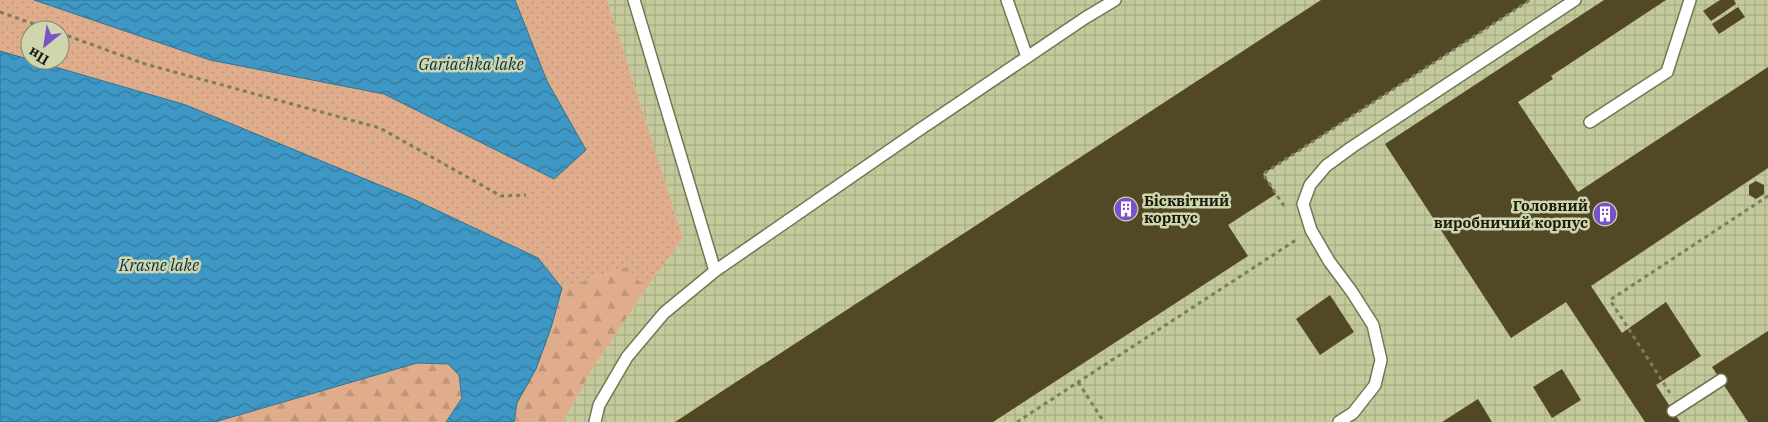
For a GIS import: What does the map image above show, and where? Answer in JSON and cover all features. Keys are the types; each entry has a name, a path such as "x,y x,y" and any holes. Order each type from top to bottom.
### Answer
{"lane":[{"path":"634,0 715,271"},
{"path":"1007,0 1028,57"},
{"path":"595,422 600,405 627,358 664,313 715,271 919,130 1115,0"},
{"path":"1339,422 1353,413 1376,385 1381,360 1373,325 1329,261 1311,230 1303,204 1310,185 1326,166 1352,147 1575,0"},
{"path":"1590,122 1667,72 1690,0"},
{"path":"1673,411 1721,380"}],"path":[{"path":"0,12 23,20"},
{"path":"70,37 145,64 218,82 380,128 501,196 526,195"},
{"path":"1671,395 1610,300 1768,196"},
{"path":"1017,422 1311,230"},
{"path":"1078,382 1104,422"}],"shaded area":[{"path":"607,0 1768,0 1768,422 563,422 592,369 683,238"}],"green space":[{"path":"0,0 34,0 210,60 384,94 554,178 586,150 547,81 515,0 607,0 683,238 646,289 627,267 562,288 538,258 411,198 186,105 65,70 70,70 70,20 20,20 20,57 0,51"},
{"path":"627,267 646,289 592,369 563,422 514,422 517,403 536,369 551,328 562,288"},
{"path":"417,363 448,364 459,375 462,398 446,422 215,422"}],"water":[{"name":"Gariachka lake","path":"34,0 515,0 547,81 586,150 554,179 384,94 210,60"},
{"name":"Krasne lake","path":"0,51 20,57 20,70 65,70 186,105 411,198 538,258 562,288 551,328 536,369 517,403 514,422 446,422 462,398 459,375 448,364 417,363 215,422 0,422"}],"building":[{"name":"Бісквітний корпус","path":"1321,0 1530,0 1263,174 1276,194 1228,225 1248,256 993,422 675,422"},
{"name":"Головний виробничий корпус","path":"1604,0 1666,0 1551,76 1553,79 1518,102 1578,192 1768,67 1768,168 1591,286 1622,333 1666,302 1701,356 1656,385 1680,422 1645,422 1566,302 1511,338 1385,144"},
{"path":"1720,0 1734,0 1736,4 1711,21 1703,11"},
{"path":"1738,7 1745,17 1719,34 1712,24"},
{"path":"1756,181 1764,185 1764,194 1756,199 1749,195 1749,185"},
{"path":"1330,295 1354,332 1320,355 1296,319"},
{"path":"1768,331 1768,422 1748,422 1712,367"},
{"path":"1562,369 1581,400 1552,418 1533,387"},
{"path":"1478,399 1492,422 1442,422"}],"place":[{"name":"Бісквітний корпус","path":"1126,209"},
{"name":"Головний виробничий корпус","path":"1605,214"}]}
